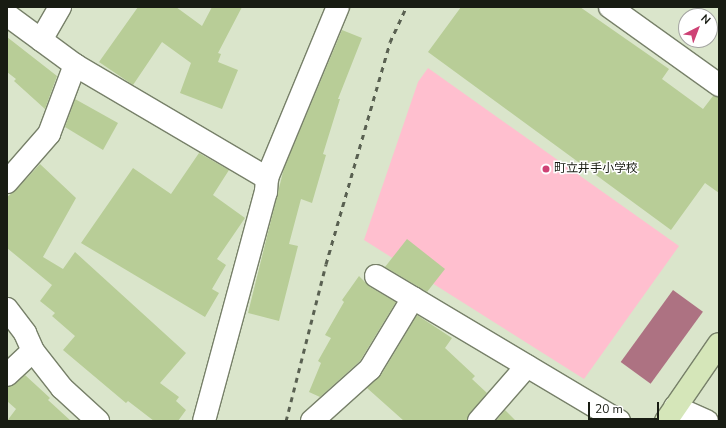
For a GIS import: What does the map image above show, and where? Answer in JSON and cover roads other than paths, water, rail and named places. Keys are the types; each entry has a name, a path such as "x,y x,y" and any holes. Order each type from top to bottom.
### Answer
{"main road":[{"path":"670,414 719,344"}],"street":[{"path":"41,40 60,7"},
{"path":"204,421 266,192 267,178 338,7"},
{"path":"610,7 719,85"},
{"path":"7,15 75,65 267,178"},
{"path":"7,182 49,134 75,65"},
{"path":"376,276 619,421"},
{"path":"312,421 370,369 414,298"},
{"path":"7,309 25,333 33,351 62,388 98,421"},
{"path":"7,375 33,351"},
{"path":"480,421 527,366"},
{"path":"670,414 707,421"}],"railway":[{"path":"286,421 326,264 390,42 406,7"}],"place":[{"name":"町立井手小学校","path":"546,169"}]}
